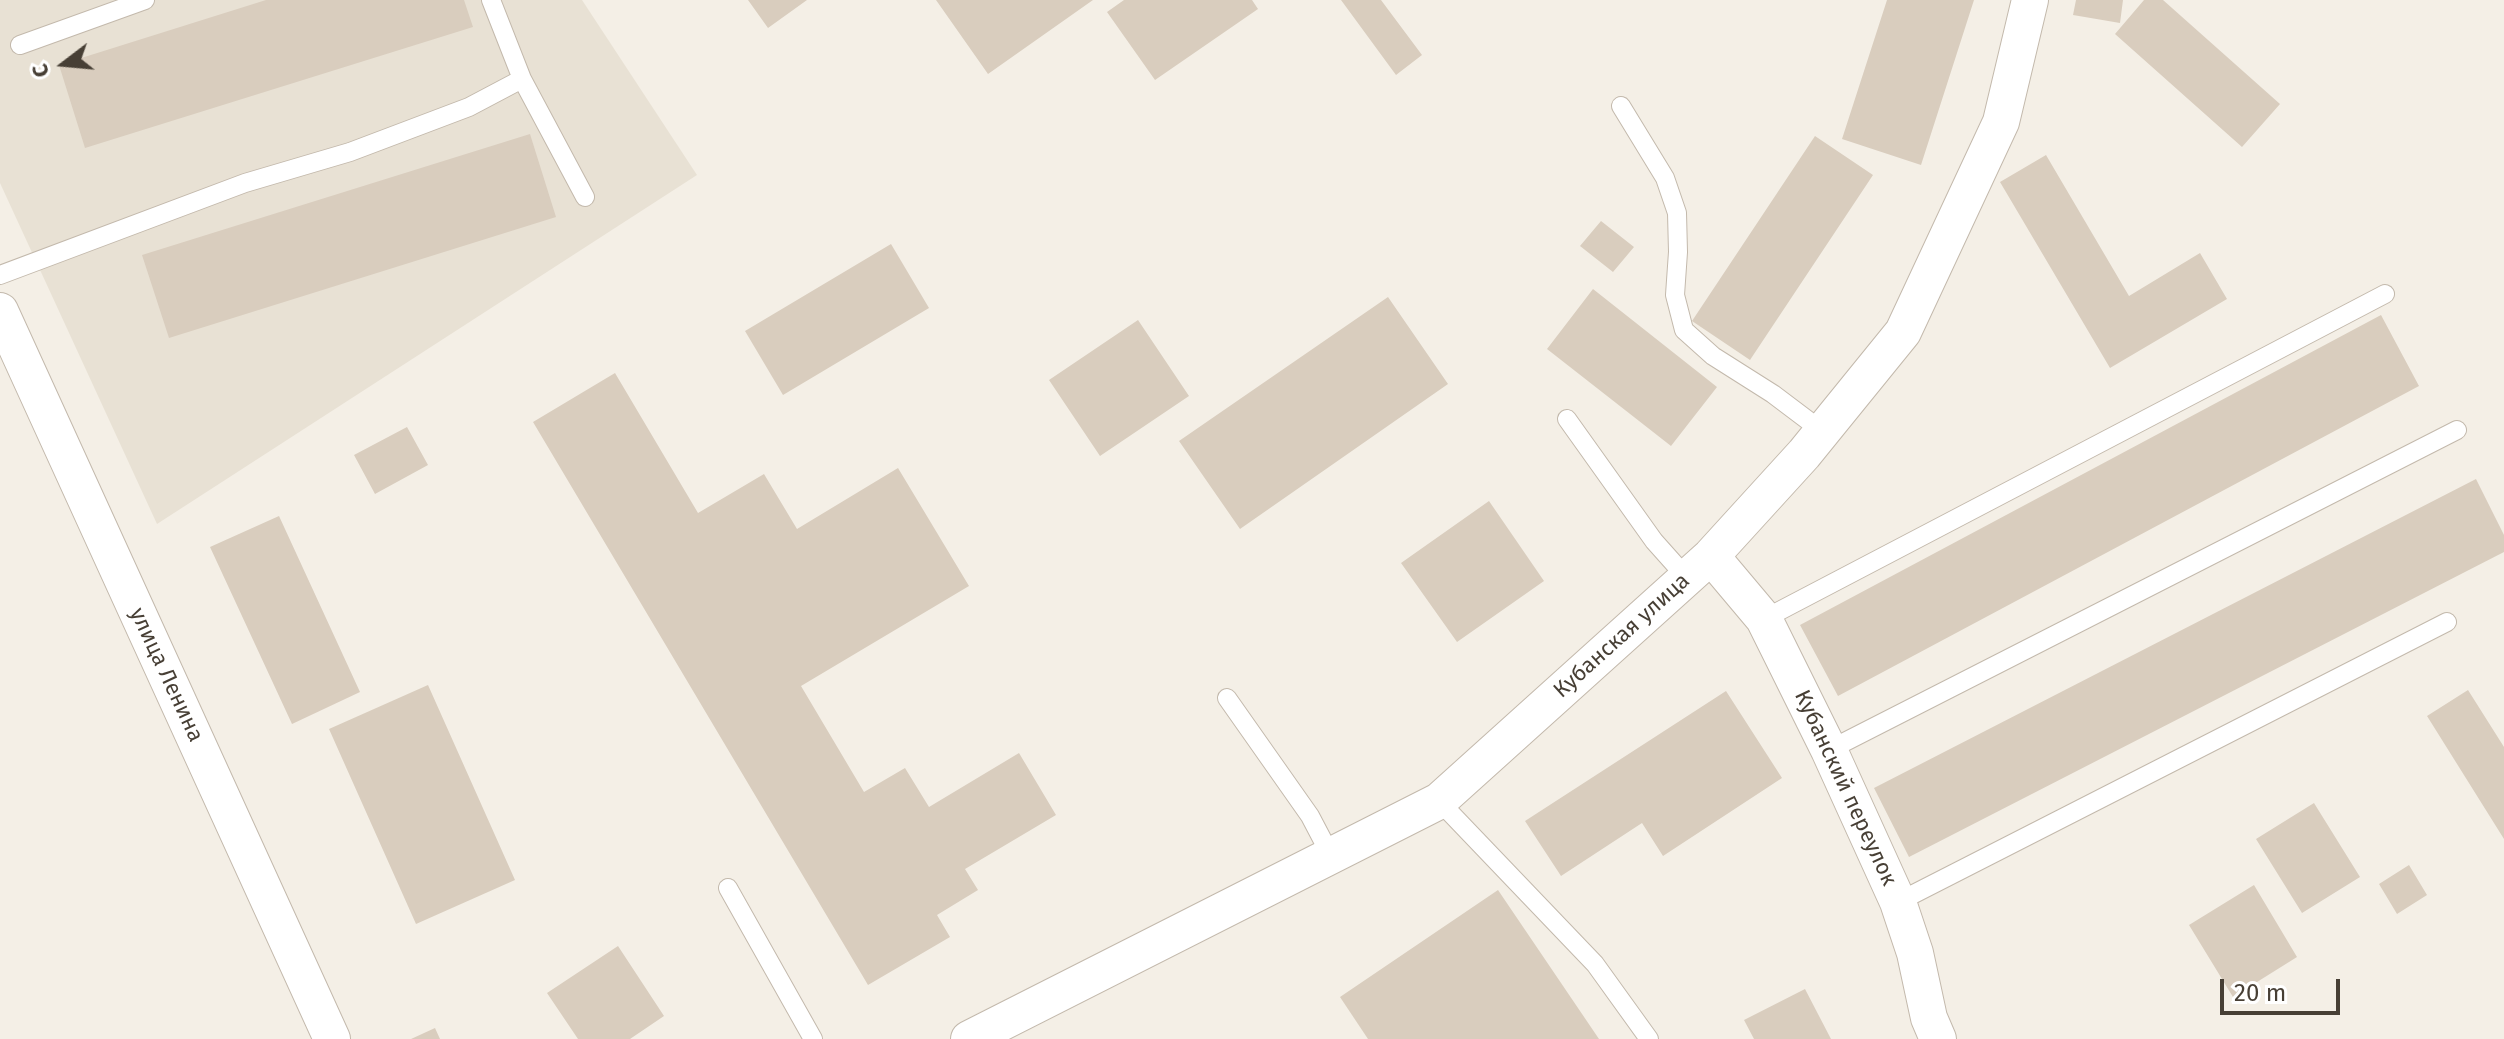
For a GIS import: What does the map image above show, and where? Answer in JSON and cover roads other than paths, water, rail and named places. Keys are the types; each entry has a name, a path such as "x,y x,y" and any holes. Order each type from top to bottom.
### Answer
{"street":[{"name":"Кубанская улица","path":"969,1039 1439,801 1699,567 1822,431 1903,332 2001,122 2030,0"},
{"name":"улица Ленина","path":"0,311 332,1039"},
{"name":"Кубанский переулок","path":"1699,567 1764,619 1829,750 1898,902 1915,953 1929,1018 1938,1039"}],"lane":[{"path":"20,45 145,0"},
{"path":"491,0 522,79 585,197"},
{"path":"0,275 245,183 350,152 469,107 522,79"},
{"path":"1621,106 1665,178 1677,213 1675,295 1684,330 1713,356 1773,394 1822,431"},
{"path":"1764,619 2385,294"},
{"path":"1567,419 1654,541 1699,567"},
{"path":"1829,750 2457,430"},
{"path":"1898,902 2447,622"},
{"path":"1227,698 1310,816 1331,856"},
{"path":"1439,801 1595,964 1649,1039"},
{"path":"728,888 813,1039"}]}
